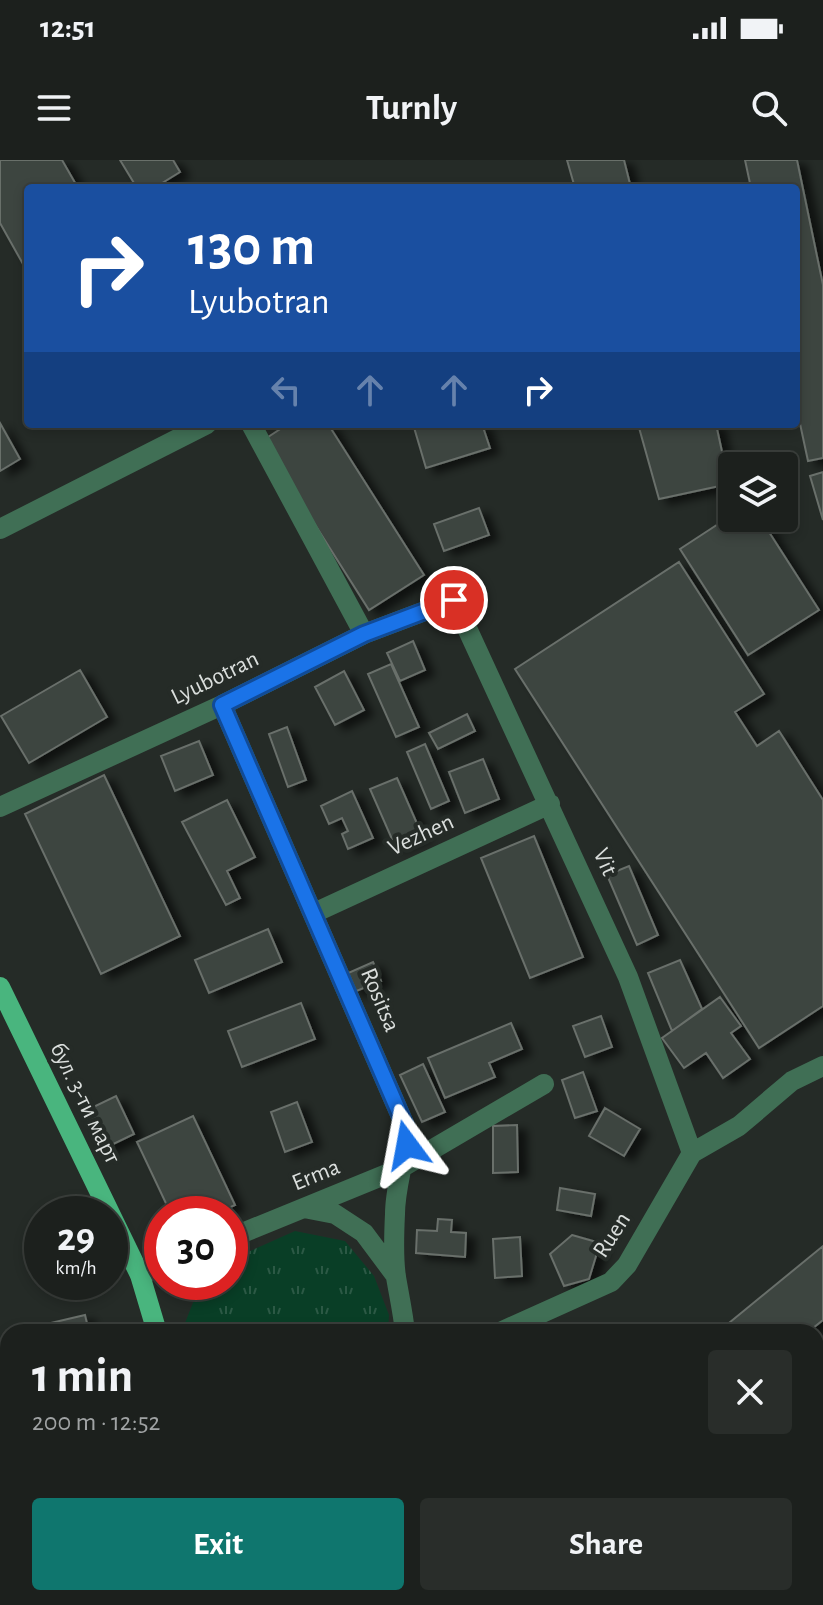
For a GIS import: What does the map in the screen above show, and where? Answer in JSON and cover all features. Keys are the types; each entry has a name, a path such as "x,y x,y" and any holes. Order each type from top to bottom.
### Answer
{"main road":[{"name":"бул. 3-ти март","path":"0,987 140,1275 155,1324"}],"street":[{"path":"0,529 199,428"},
{"path":"253,428 364,634"},
{"name":"Lyubotran","path":"0,807 222,705 364,634 454,600"},
{"name":"Vit","path":"454,600 628,977 692,1153"},
{"name":"Rositsa","path":"222,705 406,1128 407,1145 399,1169 395,1213 396,1276 404,1324"},
{"name":"Vezhen","path":"314,913 550,804"},
{"path":"692,1153 739,1126 792,1081 823,1066"},
{"name":"Erma","path":"248,1231 399,1169 544,1084"},
{"name":"Ruen","path":"518,1324 611,1282 627,1265 692,1153"},
{"path":"303,1208 335,1214 364,1233 396,1276"},
{"path":"140,1275 144,1273"}],"green space":[{"path":"295,1231 345,1241 374,1276 389,1315 388,1324 185,1324 194,1300 248,1300 248,1252"}],"building":[{"path":"0,160 62,160 76,184 24,184 24,266 0,223"},
{"path":"120,160 173,160 180,172 160,184 135,184"},
{"path":"567,160 624,160 630,184 574,184"},
{"path":"745,160 797,160 823,285 823,458 808,461 800,424 800,184 750,184"},
{"path":"0,423 20,459 0,471"},
{"path":"282,428 331,428 424,575 369,610 262,441"},
{"path":"414,428 483,428 490,448 426,468"},
{"path":"639,428 717,428 722,452 718,452 718,486 659,499"},
{"path":"823,472 823,520 810,476"},
{"path":"479,508 489,535 444,551 434,524"},
{"path":"718,524 718,532 769,532 819,610 748,655 680,549"},
{"path":"679,562 764,694 735,712 757,746 779,731 823,800 823,1006 759,1048 515,669"},
{"path":"413,641 425,670 400,681 387,653"},
{"path":"391,664 419,727 396,737 368,674"},
{"path":"80,670 107,717 29,763 1,716"},
{"path":"344,671 364,710 335,725 315,687"},
{"path":"467,714 475,731 438,749 429,733"},
{"path":"287,727 306,780 288,787 269,734"},
{"path":"199,741 213,775 175,791 161,756"},
{"path":"425,744 449,801 431,809 407,752"},
{"path":"483,759 499,799 465,813 449,772"},
{"path":"104,775 180,936 101,974 25,814"},
{"path":"397,778 422,835 395,846 370,789"},
{"path":"352,791 373,838 348,849 342,834 348,831 342,818 329,824 321,806"},
{"path":"227,800 255,857 227,871 240,898 226,905 182,822"},
{"path":"534,836 583,957 530,978 481,858"},
{"path":"629,866 658,935 637,945 607,875"},
{"path":"268,929 282,962 209,993 195,960"},
{"path":"680,960 702,1009 672,1031 648,973"},
{"path":"373,962 381,981 354,992 346,974"},
{"path":"720,997 741,1026 731,1033 750,1059 723,1078 706,1053 684,1068 662,1038"},
{"path":"301,1003 315,1039 242,1067 228,1031"},
{"path":"601,1016 612,1047 585,1057 573,1026"},
{"path":"511,1023 522,1049 489,1063 495,1077 445,1098 428,1058"},
{"path":"423,1064 445,1112 422,1122 400,1075"},
{"path":"583,1072 597,1111 575,1118 562,1080"},
{"path":"116,1096 134,1134 101,1150 83,1112"},
{"path":"297,1102 312,1142 285,1152 271,1112"},
{"path":"605,1108 640,1129 624,1156 589,1136"},
{"path":"193,1116 231,1196 162,1196 137,1142"},
{"path":"517,1125 518,1172 493,1173 493,1126"},
{"path":"560,1188 595,1194 591,1216 557,1210"},
{"path":"438,1219 452,1220 451,1232 466,1233 465,1257 416,1253 417,1230 437,1231"},
{"path":"572,1235 600,1243 589,1279 564,1286 550,1254"},
{"path":"520,1237 522,1276 495,1278 493,1239"},
{"path":"823,1246 823,1320 818,1324 728,1324"},
{"path":"85,1315 87,1324 47,1324"}],"route":[{"path":"407,1145 406,1128 222,705 364,634 454,600"}]}
